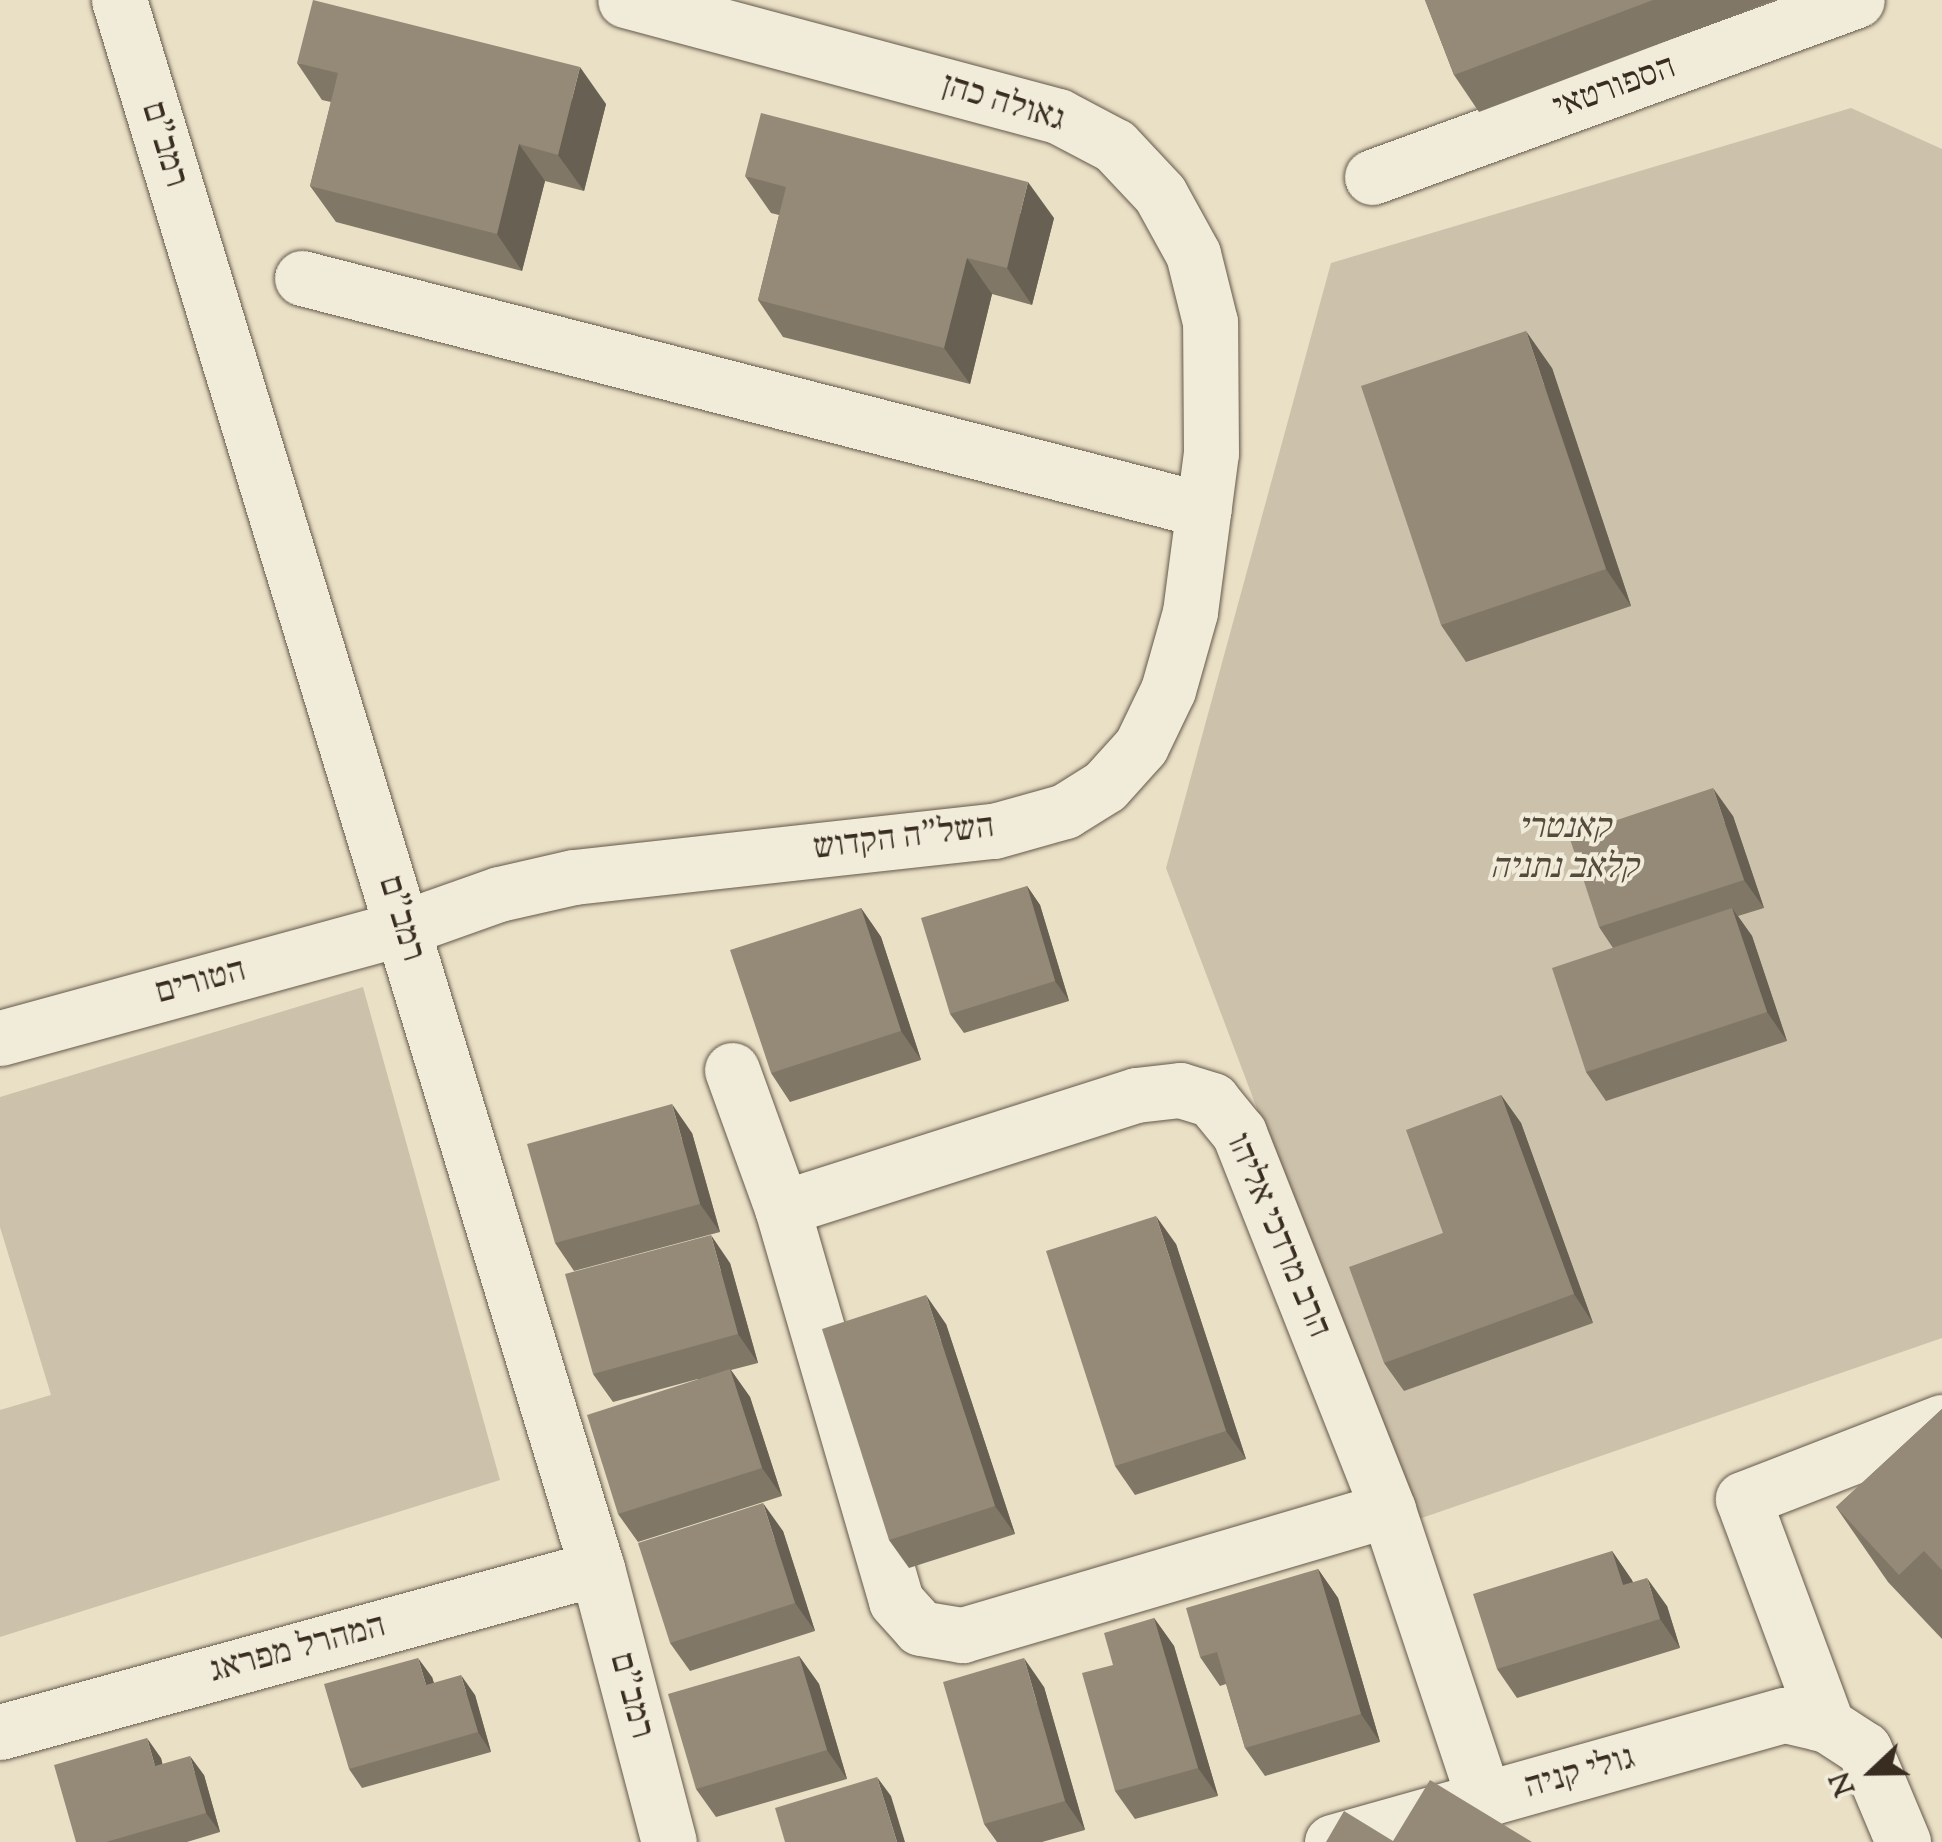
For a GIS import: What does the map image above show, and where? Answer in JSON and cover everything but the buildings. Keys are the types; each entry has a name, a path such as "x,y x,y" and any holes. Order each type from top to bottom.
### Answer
{"street":[{"name":"רמב\"ם","path":"119,0 596,1568 669,1842"},
{"name":"גאולה כהן","path":"625,0 1058,116 1114,146 1168,209 1193,254 1210,322 1211,453 1204,510"},
{"name":"הספורטאי","path":"1372,177 1857,0"},
{"path":"302,278 1204,510"},
{"name":"השל\"ה הקדוש","path":"403,928 499,894 574,877 994,831 1064,811 1105,786 1141,746 1161,704 1190,612 1204,510"},
{"name":"הטורים","path":"0,1038 403,928"},
{"path":"732,1070 782,1208 896,1600 920,1628 962,1634 1388,1510"},
{"name":"הרב מרדכי אליהו","path":"782,1208 1136,1095 1180,1090 1212,1100 1238,1133 1388,1510 1485,1801"},
{"path":"1903,1842 1864,1749 1827,1725 1744,1499 1942,1422"},
{"name":"המהרל מפראג","path":"0,1732 596,1568"},
{"name":"גולי קניה","path":"1332,1842 1785,1715 1827,1725"}],"green space":[{"name":"קאנטרי קלאב נתניה","path":"1851,108 1942,149 1942,1338 1413,1521 1166,868 1331,263"},
{"path":"363,987 500,1480 0,1637 0,1410 51,1395 0,1227 0,1097"}]}
